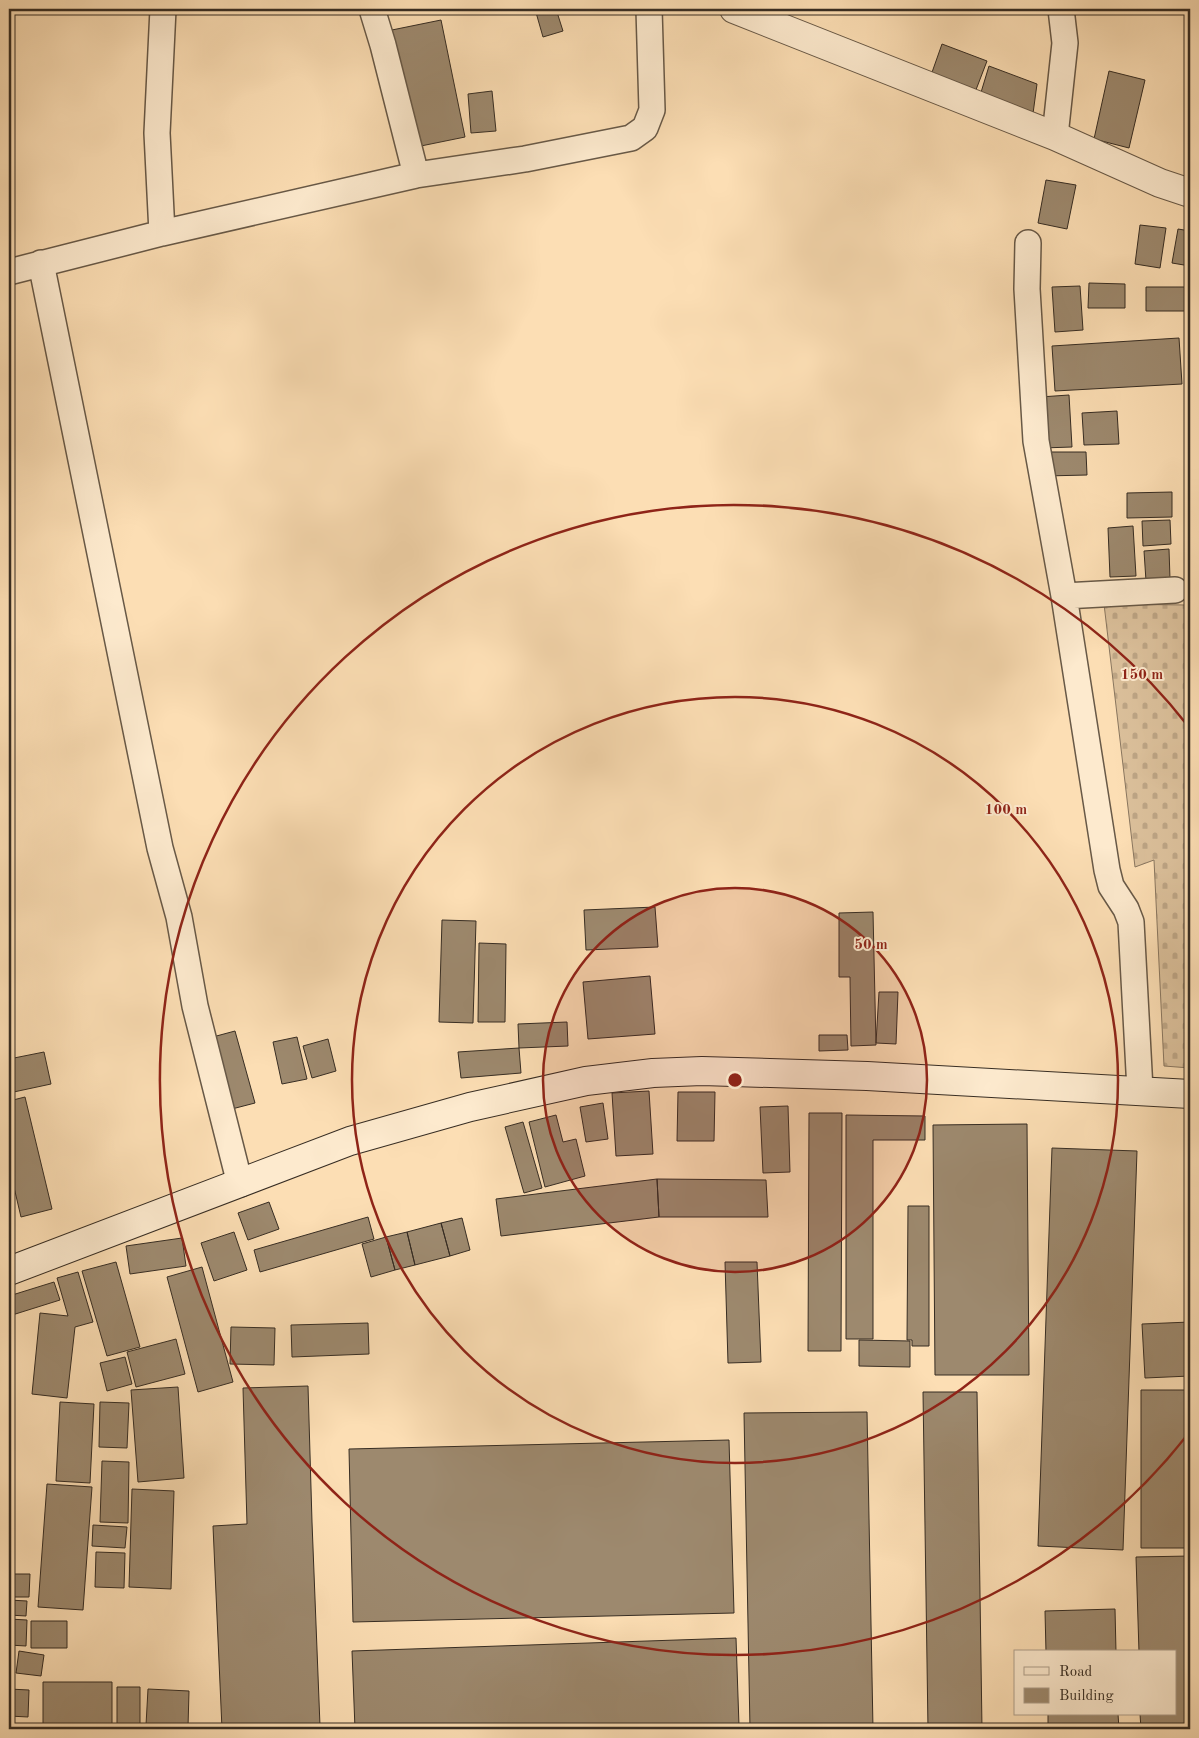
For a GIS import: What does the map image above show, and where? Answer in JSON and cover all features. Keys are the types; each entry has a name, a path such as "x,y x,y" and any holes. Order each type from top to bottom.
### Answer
{"main road":[{"path":"734,9 1055,136 1160,183 1190,193"},
{"path":"9,1271 350,1141 470,1107 586,1081 653,1073 702,1071 808,1074 1190,1094"}],"street":[{"path":"162,233 157,133 163,9"},
{"path":"372,9 416,176"},
{"path":"9,271 162,233 416,176 526,159 631,138 645,128 652,110 649,9"},
{"path":"1055,136 1064,43 1061,9"},
{"path":"1028,243 1026,288 1036,441 1064,596 1107,870 1111,886 1126,909 1131,922 1140,1090"},
{"path":"42,263 160,848 178,917 195,1006 240,1184"},
{"path":"1064,596 1174,590"}],"green space":[{"path":"1190,596 1190,1068 1164,1066 1154,860 1135,867 1104,604 1187,605"}],"building":[{"path":"535,9 556,9 563,31 543,37"},
{"path":"441,20 465,137 411,148 387,31"},
{"path":"942,44 987,61 974,95 930,78"},
{"path":"989,66 1037,84 1032,121 979,99"},
{"path":"1109,71 1145,80 1129,148 1094,139"},
{"path":"492,91 496,131 471,133 468,94"},
{"path":"1046,180 1076,185 1067,229 1038,223"},
{"path":"1140,225 1166,228 1160,268 1135,264"},
{"path":"1178,229 1190,231 1190,266 1172,263"},
{"path":"1089,283 1125,284 1125,308 1088,308"},
{"path":"1080,286 1083,330 1055,332 1052,287"},
{"path":"1146,287 1186,287 1186,311 1146,311"},
{"path":"1179,338 1182,384 1055,391 1052,346"},
{"path":"1069,395 1072,447 1042,448 1040,397"},
{"path":"1117,411 1119,444 1084,445 1082,413"},
{"path":"1045,452 1086,452 1087,475 1045,476"},
{"path":"1172,492 1172,517 1127,518 1127,493"},
{"path":"1170,520 1171,544 1143,546 1142,521"},
{"path":"1133,526 1136,576 1110,577 1108,528"},
{"path":"1169,549 1170,579 1146,581 1144,551"},
{"path":"655,907 658,947 586,950 584,910"},
{"path":"873,912 876,1045 851,1046 850,977 839,977 839,913"},
{"path":"442,920 476,921 473,1023 439,1022"},
{"path":"479,943 506,944 505,1022 478,1022"},
{"path":"650,976 655,1034 588,1039 583,982"},
{"path":"879,992 898,992 896,1044 876,1043"},
{"path":"567,1022 568,1046 519,1048 518,1024"},
{"path":"235,1031 255,1103 228,1110 209,1038"},
{"path":"819,1035 847,1035 848,1050 819,1051"},
{"path":"297,1037 307,1079 282,1084 273,1042"},
{"path":"328,1039 336,1071 312,1078 303,1046"},
{"path":"519,1048 521,1073 461,1078 458,1052"},
{"path":"44,1052 51,1084 9,1093 9,1059"},
{"path":"649,1091 653,1154 616,1156 612,1093"},
{"path":"678,1092 715,1092 714,1141 677,1141"},
{"path":"25,1097 52,1209 21,1217 9,1166 9,1101"},
{"path":"603,1103 608,1139 586,1142 580,1107"},
{"path":"788,1106 790,1172 763,1173 760,1107"},
{"path":"809,1113 842,1113 841,1351 808,1351"},
{"path":"556,1115 563,1142 576,1139 585,1176 545,1187 529,1122"},
{"path":"846,1115 925,1116 925,1140 873,1140 873,1339 846,1339"},
{"path":"523,1122 542,1188 524,1193 505,1127"},
{"path":"1027,1124 1029,1375 935,1375 933,1125"},
{"path":"1052,1148 1137,1151 1123,1550 1038,1546"},
{"path":"657,1179 766,1180 768,1217 659,1217"},
{"path":"657,1179 659,1217 501,1236 496,1199"},
{"path":"269,1202 279,1229 248,1240 238,1213"},
{"path":"908,1206 929,1206 929,1346 912,1346 912,1340 907,1340"},
{"path":"368,1217 374,1239 260,1272 254,1250"},
{"path":"462,1218 470,1250 450,1256 441,1223"},
{"path":"441,1223 450,1256 415,1265 407,1232"},
{"path":"234,1232 247,1270 214,1281 201,1243"},
{"path":"407,1232 415,1265 395,1270 386,1237"},
{"path":"386,1237 395,1270 371,1277 362,1244"},
{"path":"182,1238 186,1266 130,1274 126,1246"},
{"path":"116,1262 140,1347 107,1356 82,1271"},
{"path":"725,1262 757,1262 761,1362 728,1363"},
{"path":"202,1267 233,1382 198,1392 167,1277"},
{"path":"78,1272 93,1322 75,1327 67,1398 32,1394 40,1313 68,1316 57,1278"},
{"path":"54,1282 60,1300 9,1316 9,1296"},
{"path":"1190,1322 1190,1376 1145,1378 1142,1324"},
{"path":"368,1323 369,1354 292,1357 291,1325"},
{"path":"231,1327 275,1328 274,1365 230,1364"},
{"path":"176,1339 185,1374 136,1387 127,1352"},
{"path":"859,1340 910,1341 910,1367 859,1366"},
{"path":"125,1357 132,1384 107,1391 100,1363"},
{"path":"308,1386 320,1726 222,1729 213,1526 247,1524 243,1388"},
{"path":"178,1387 184,1478 138,1482 131,1390"},
{"path":"1141,1390 1190,1390 1190,1548 1141,1548"},
{"path":"923,1392 977,1392 982,1729 928,1729"},
{"path":"60,1402 94,1404 90,1483 56,1481"},
{"path":"100,1402 129,1403 127,1448 99,1447"},
{"path":"867,1412 873,1729 750,1729 744,1413"},
{"path":"729,1440 734,1613 353,1622 349,1449"},
{"path":"102,1461 129,1462 128,1523 100,1522"},
{"path":"47,1484 92,1487 83,1610 38,1607"},
{"path":"132,1489 174,1491 171,1589 129,1587"},
{"path":"93,1525 127,1527 125,1548 92,1546"},
{"path":"96,1552 125,1553 124,1588 95,1587"},
{"path":"1190,1556 1190,1729 1141,1729 1140,1716 1176,1716 1176,1650 1139,1650 1136,1557"},
{"path":"9,1574 30,1574 29,1597 9,1597"},
{"path":"9,1600 27,1601 26,1616 9,1615"},
{"path":"1115,1609 1116,1650 1046,1650 1045,1611"},
{"path":"9,1619 27,1620 26,1646 9,1645"},
{"path":"31,1621 67,1621 67,1648 31,1648"},
{"path":"736,1638 739,1726 648,1729 355,1729 352,1651"},
{"path":"19,1651 44,1655 41,1676 16,1673"},
{"path":"43,1682 112,1682 112,1726 43,1726"},
{"path":"117,1687 140,1687 140,1729 117,1729"},
{"path":"9,1689 29,1690 28,1717 9,1716"},
{"path":"148,1689 189,1691 188,1727 146,1725"},
{"path":"1048,1716 1118,1716 1119,1729 1048,1729"},
{"path":"35,1724 35,1729 9,1729 9,1726"}]}
